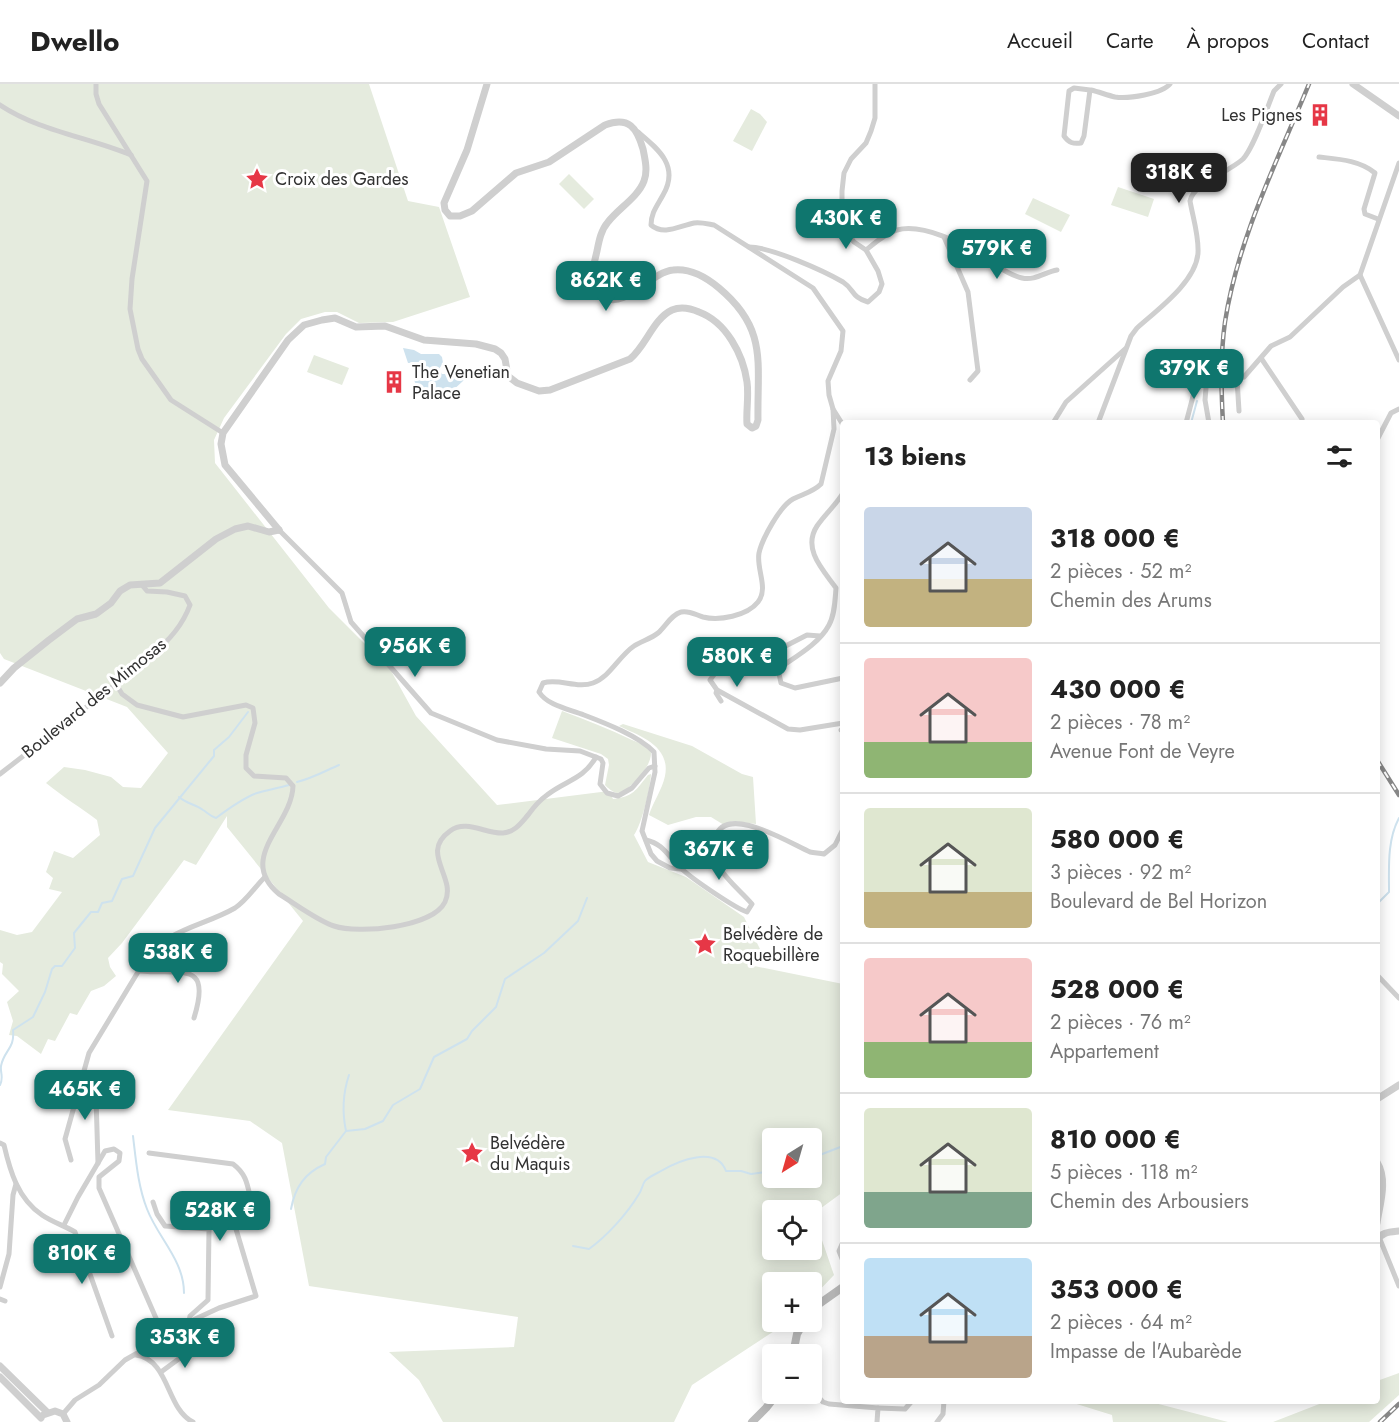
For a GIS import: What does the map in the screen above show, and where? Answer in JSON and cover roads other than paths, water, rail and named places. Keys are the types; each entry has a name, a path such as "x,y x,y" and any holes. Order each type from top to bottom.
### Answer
{"main road":[{"path":"822,1302 840,1289"},
{"path":"752,1422 769,1404"}],"street":[{"path":"96,84 99,104 147,181 132,279 130,309 138,349 142,359 171,400 224,433"},
{"path":"487,84 467,150 444,203 445,210 450,216 460,216 472,211 516,173 549,162 605,125 624,122 661,151 666,160 669,175 666,191 653,212 651,225 663,231 697,223 714,225 813,288 843,331 841,351 828,381 834,429 821,484 790,500 774,519 759,552 763,588 758,602 738,615 721,620 704,618 685,611 677,613 656,635 633,646 603,677 593,683 582,685 549,681 543,683 539,692 544,699 592,718 647,744 654,752 654,783 642,831 651,854 657,861 670,868 681,869"},
{"path":"749,247 777,253 832,277 846,284 857,298 868,302 879,292 882,284 878,271 866,250 854,242 845,230 842,210 844,173 851,159 866,143 871,131 874,118 875,84"},
{"path":"1090,90 1084,136 1081,143 1074,144 1064,136 1069,91 1074,88 1090,90 1116,97 1126,97 1160,92 1170,84"},
{"path":"1099,420 1131,336 1184,284 1196,263 1198,244 1190,201 1191,195 1243,158 1251,145 1274,91 1281,84"},
{"path":"1353,84 1399,116"},
{"path":"0,105 21,117 62,133 133,156"},
{"path":"638,132 646,169 645,180 607,223 601,234 592,277 595,287 609,300 618,300 659,275 672,270 690,271 710,281 735,301 752,328 759,362 756,426 752,428 747,424 747,382 742,362 732,340 723,327 704,314 688,308 674,309 664,315 637,354 630,359 550,390 539,390 517,383 508,376 505,359 495,349 476,344 424,340 385,326 356,327 335,318 304,325 288,340 224,433 221,444 225,465 279,530 342,593 351,622 430,713 497,740 546,749 580,751 602,759 600,784 607,793 618,796 632,788 649,768 655,766"},
{"path":"1319,157 1345,160 1375,173 1364,209 1365,214 1378,219"},
{"path":"1187,420 1196,385 1201,378 1207,376 1237,379 1244,377 1271,346 1290,338 1343,287 1360,275 1399,163"},
{"path":"866,250 883,236 899,230 915,230 962,243 1020,278 1029,279 1057,270"},
{"path":"944,237 968,292 978,371 970,380"},
{"path":"1360,275 1399,360"},
{"path":"1055,420 1066,402 1126,348"},
{"path":"1262,358 1302,420"},
{"path":"1207,376 1205,400 1208,420"},
{"path":"1237,379 1239,411"},
{"path":"833,409 840,420"},
{"path":"1380,434 1391,413 1399,409"},
{"path":"840,498 816,527 812,545 815,560 836,588 829,626 807,648 778,669 781,683 795,688 840,679"},
{"path":"0,683 14,668 77,619 96,614 111,603 120,591 130,585 160,583 216,539 235,529 248,526 269,532 279,530"},
{"name":"Boulevard des Mimosas","path":"0,774 116,684 121,674 152,654 184,621 190,605 185,596 147,591 142,585"},
{"path":"820,636 807,635 739,670 716,672 710,680 717,690 788,729 800,730 840,723"},
{"path":"116,684 122,694 137,705 183,717 246,705 253,708 255,723 246,755 246,768 254,776 286,778 294,786 293,799 264,850 262,867 264,878 279,894 332,926 351,929 390,927 416,922 433,915 445,902 447,888 437,848 451,830 462,825 505,833 518,827 546,795 590,769 596,757"},
{"path":"717,690 716,693 721,701"},
{"path":"646,840 667,852 681,869 747,912 752,904 731,885 714,854 715,839 719,830 730,824 759,827 813,853 824,854 835,845 840,835"},
{"path":"71,1160 65,1139 89,1053 152,950 167,938 237,907 264,878"},
{"path":"140,971 183,972 194,975 198,980 200,990 194,1018"},
{"path":"1380,978 1399,998"},
{"path":"82,1076 96,1097 98,1162"},
{"path":"1380,1097 1399,1085"},
{"path":"0,1143 4,1145 16,1184 33,1208 75,1232 112,1336"},
{"path":"63,1225 105,1151 114,1149 120,1153 119,1161 99,1177 99,1188 159,1325"},
{"path":"63,1414 81,1395 99,1385 125,1360 157,1342 165,1334 219,1308 256,1296 233,1219 250,1196 247,1181 241,1169 233,1164 149,1154"},
{"path":"1380,1166 1383,1171 1383,1183 1380,1198"},
{"path":"0,1287 9,1254 13,1195 16,1184"},
{"path":"153,1202 165,1226 209,1229 208,1300 190,1316 189,1322"},
{"path":"1380,1227 1388,1232"},
{"path":"1380,1238 1388,1232 1399,1231"},
{"path":"1380,1243 1399,1286"},
{"path":"161,1372 184,1356 200,1350"},
{"path":"134,1355 144,1357 161,1372 182,1414 193,1422"},
{"path":"0,1366 47,1412"},
{"path":"0,1377 40,1420 47,1412 55,1411 63,1414 67,1422"},
{"path":"822,1401 829,1404 905,1409 909,1404"},
{"path":"937,1422 943,1414 944,1404"},
{"path":"877,1422 878,1408"}],"water":[{"path":"403,348 421,354 439,354 443,363 439,369 442,374 464,374 466,377 451,392 422,401 413,377 415,376"}],"waterway":[{"path":"1192,420 1197,401"},
{"path":"0,1085 1,1066 11,1046 13,1030 33,1017 45,992 52,969 55,966 62,966 75,948 74,933 91,912 98,912 102,903 112,901 122,879 133,876 155,828 214,756 214,750 229,737 248,712"},
{"path":"297,782 339,765"},
{"path":"179,797 216,818 252,795 289,785"},
{"path":"1380,901 1389,892 1392,835 1399,818"},
{"path":"291,1209 298,1187 307,1176 325,1164 326,1157 346,1131 365,1129 383,1121 393,1105 420,1089 434,1057 467,1039 496,1007 505,979 544,953 578,921 587,898"},
{"path":"346,1131 344,1103 349,1075"},
{"path":"133,1136 141,1191 152,1220 180,1270 184,1293"},
{"path":"822,1154 840,1147"},
{"path":"573,1246 589,1249 596,1244 629,1209 646,1180 677,1163 706,1157 721,1163 726,1171 751,1174 762,1172"}],"railway":[{"path":"1223,420 1222,347 1231,291 1249,230 1309,84"},
{"path":"1380,765 1399,795"},
{"path":"1380,1422 1399,1404"}],"place":[{"name":"Les Pignes","path":"1320,115"},
{"name":"Croix des Gardes","path":"257,179"},
{"name":"The Venetian Palace","path":"394,382"},
{"name":"Belvédère de Roquebillère","path":"705,944"},
{"name":"Belvédère du Maquis","path":"472,1153"}]}
